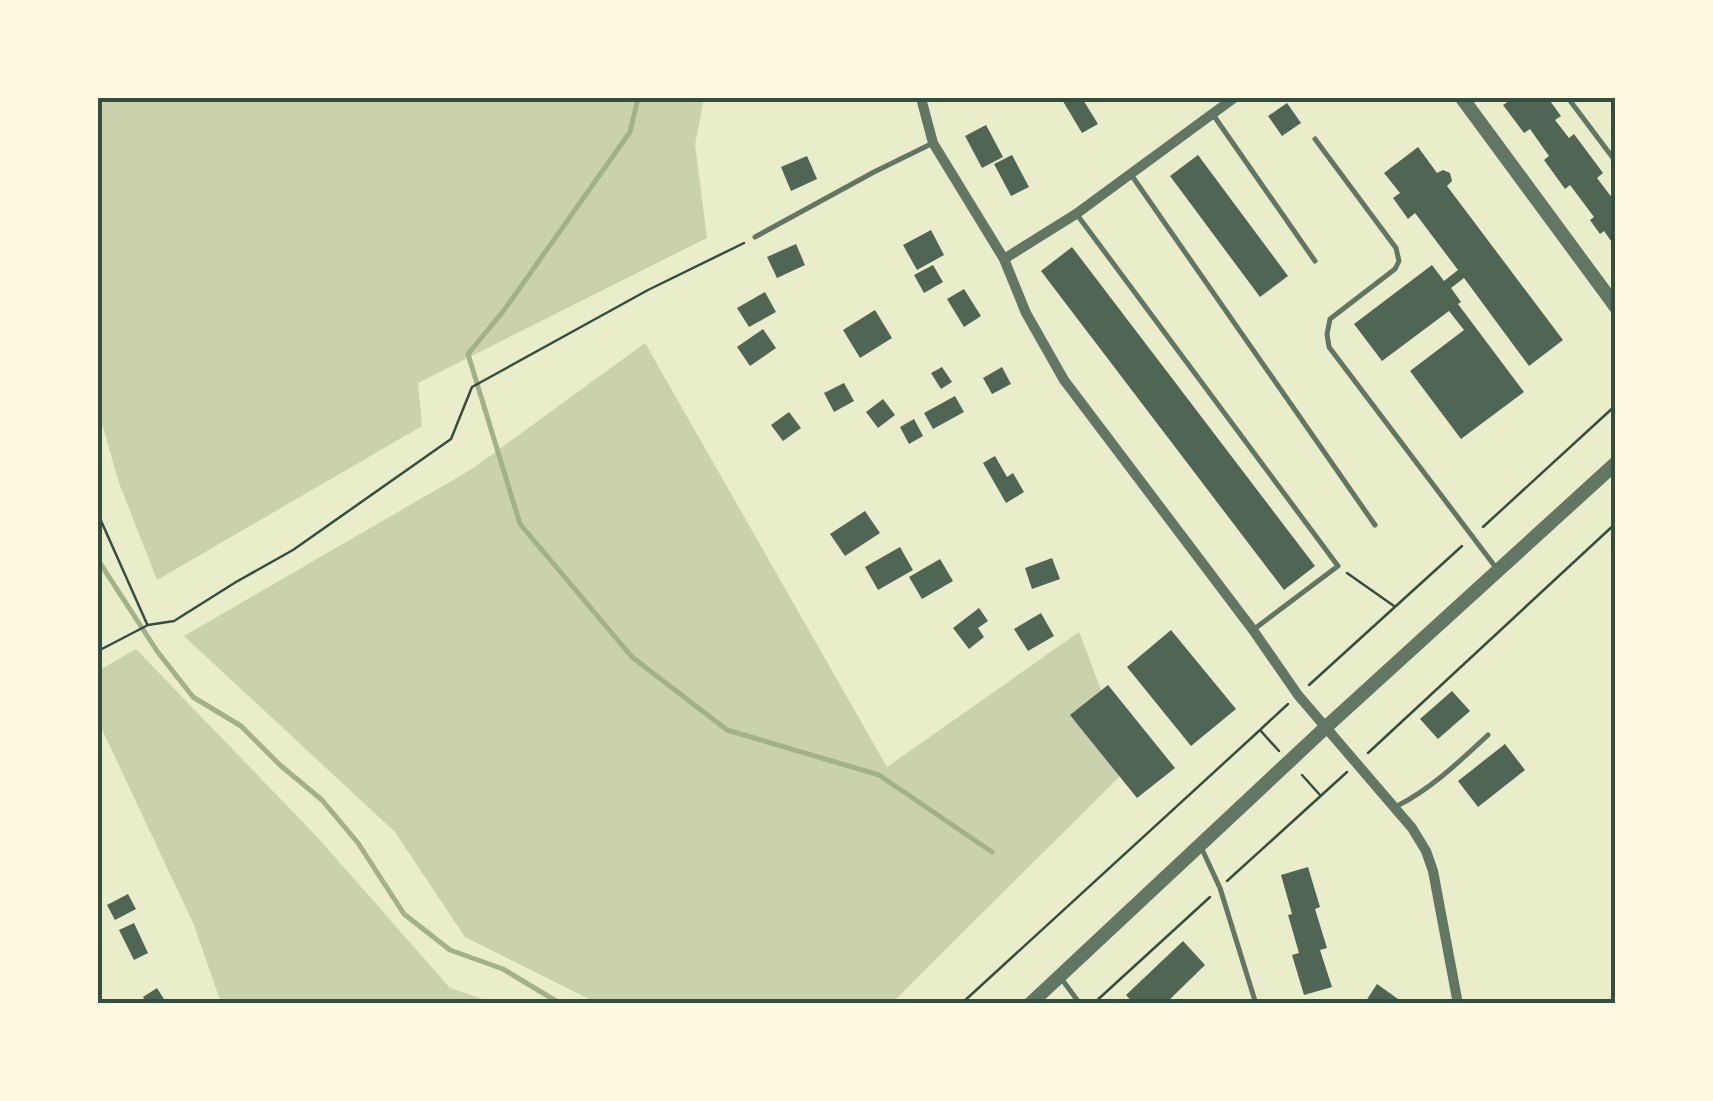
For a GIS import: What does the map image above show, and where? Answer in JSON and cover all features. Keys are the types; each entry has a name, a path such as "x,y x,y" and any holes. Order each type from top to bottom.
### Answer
{"street":[{"path":"921,98 933,144 1004,259 1026,314 1064,380 1298,695 1412,828 1426,851 1458,1004"},
{"path":"1004,259 1076,214 1234,98"},
{"path":"1462,98 1616,307"},
{"path":"1030,1004 1616,463"}],"lane":[{"path":"1568,98 1616,162"},
{"path":"1212,114 1316,261"},
{"path":"1315,139 1396,248 1399,261 1330,319 1329,347 1499,571"},
{"path":"754,238 933,144"},
{"path":"1130,174 1375,525"},
{"path":"1076,214 1338,566 1253,630"},
{"path":"1394,807 1455,766 1488,735"},
{"path":"1200,844 1220,888 1256,1004"},
{"path":"1060,976 1080,1004"}],"path":[{"path":"98,650 148,626 174,621 293,550 451,440 472,387 648,290 754,238"},
{"path":"1483,526 1616,406"},
{"path":"98,514 148,626"},
{"path":"961,1004 1468,540"},
{"path":"1338,566 1395,606"},
{"path":"1260,730 1321,796"}],"green space":[{"path":"104,98 704,98 695,145 707,238 418,383 422,426 157,580 119,483 98,410 98,114"},
{"path":"645,343 887,767 1079,632 1130,766 892,1003 597,1003 465,937 395,832 184,636 472,469"},
{"path":"136,649 319,839 450,988 494,1003 221,1003 194,925 98,721 98,671"}],"building":[{"path":"1061,98 1082,98 1098,124 1082,133"},
{"path":"1506,98 1548,98 1561,116 1555,120 1569,138 1574,134 1603,173 1597,178 1616,203 1616,248 1604,231 1600,234 1590,220 1594,217 1570,185 1565,189 1544,160 1549,156 1530,129 1524,133 1503,105 1509,101"},
{"path":"1287,103 1301,123 1282,136 1268,116"},
{"path":"986,125 1003,157 982,168 965,136"},
{"path":"1418,147 1437,173 1450,173 1452,181 1447,186 1563,340 1529,366 1464,278 1451,288 1461,302 1458,304 1524,392 1461,439 1410,371 1464,330 1449,311 1382,361 1354,324 1432,265 1444,281 1458,270 1415,213 1408,219 1393,198 1400,193 1384,173"},
{"path":"1012,155 1029,187 1011,196 994,164"},
{"path":"1198,155 1288,276 1260,297 1170,176"},
{"path":"807,156 817,179 791,191 781,167"},
{"path":"931,230 944,255 917,270 903,245"},
{"path":"796,244 805,265 777,278 767,257"},
{"path":"1072,247 1315,566 1284,590 1041,271"},
{"path":"933,265 943,282 924,293 914,275"},
{"path":"964,289 981,316 964,327 947,299"},
{"path":"765,292 776,312 749,327 737,308"},
{"path":"875,310 892,338 860,358 843,330"},
{"path":"763,329 776,348 750,366 737,347"},
{"path":"942,367 952,382 941,389 931,373"},
{"path":"1002,367 1011,384 992,394 983,378"},
{"path":"844,383 854,401 834,412 824,393"},
{"path":"955,396 964,412 933,429 924,413"},
{"path":"883,399 895,415 878,428 866,412"},
{"path":"789,412 801,428 783,441 771,425"},
{"path":"914,419 923,436 909,444 900,427"},
{"path":"995,456 1007,477 1013,473 1024,492 1006,503 983,463"},
{"path":"865,511 880,533 845,556 830,534"},
{"path":"900,547 913,570 878,590 865,567"},
{"path":"1052,558 1060,579 1032,589 1025,568"},
{"path":"940,559 953,581 922,599 909,577"},
{"path":"979,608 988,621 978,628 984,637 969,649 953,628"},
{"path":"1041,613 1054,636 1028,651 1014,629"},
{"path":"1171,630 1236,709 1191,746 1127,667"},
{"path":"1108,685 1175,768 1137,798 1070,715"},
{"path":"1452,691 1470,711 1438,739 1420,719"},
{"path":"1505,744 1525,770 1478,807 1458,781"},
{"path":"1308,867 1327,948 1320,950 1332,987 1304,995 1292,955 1299,953 1281,875"},
{"path":"128,894 136,909 115,920 107,905"},
{"path":"134,923 148,953 134,960 119,930"},
{"path":"1183,941 1205,965 1165,1004 1134,1004 1126,995"},
{"path":"1377,984 1405,1004 1364,1004"},
{"path":"157,988 167,1004 147,1004 143,997"}],"waterway":[{"path":"638,98 630,132 505,309 468,354 520,524 632,657 727,730 879,775 992,852"},
{"path":"98,560 157,651 193,697 241,726 322,800 358,843 404,914 450,950 503,969 561,1004"}]}
